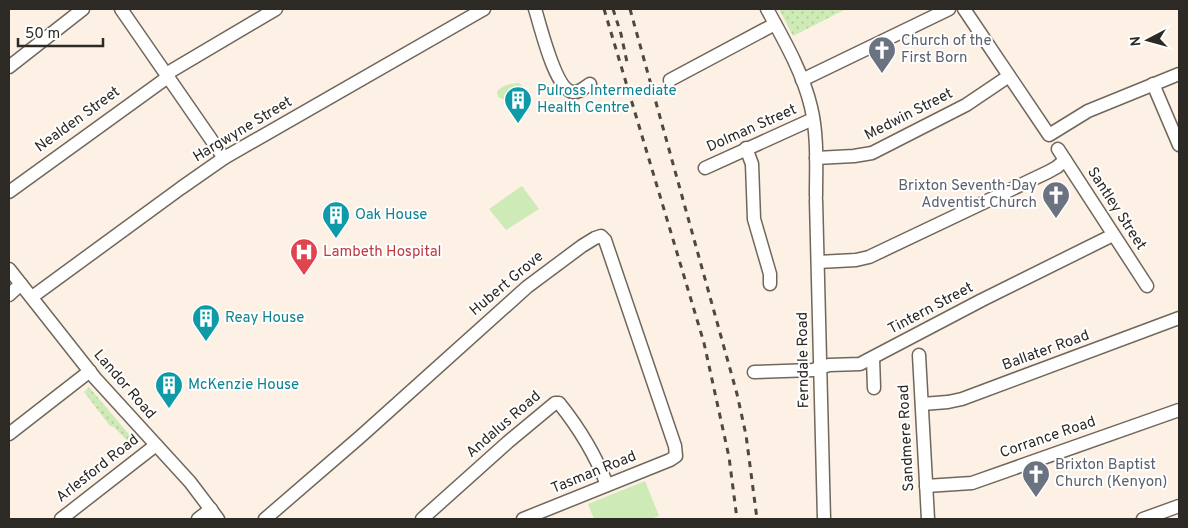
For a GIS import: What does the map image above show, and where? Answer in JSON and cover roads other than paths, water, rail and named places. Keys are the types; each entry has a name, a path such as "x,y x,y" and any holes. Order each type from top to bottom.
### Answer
{"street":[{"path":"9,67 83,9"},
{"path":"121,9 224,158"},
{"name":"Nealden Street","path":"9,192 167,75 276,9"},
{"name":"Hargwyne Street","path":"32,297 224,158 484,9"},
{"path":"535,9 551,60 566,88 571,92 576,92 590,84"},
{"name":"Ferndale Road","path":"767,9 802,80 813,119 816,158 824,519"},
{"path":"802,80 949,9"},
{"path":"964,9 1049,135 1088,110 1179,74"},
{"path":"670,80 775,24"},
{"name":"Medwin Street","path":"816,158 872,153 966,105 1009,76"},
{"path":"1153,84 1179,145"},
{"name":"Dolman Street","path":"705,168 813,119"},
{"path":"746,148 752,164 754,219 770,274 770,284"},
{"name":"Santley Street","path":"1058,149 1147,286"},
{"path":"818,262 856,260 869,257 1048,172 1065,160"},
{"name":"Tintern Street","path":"754,372 860,364 982,300 1113,235"},
{"name":"Hubert Grove","path":"264,519 360,437 496,313 547,271 598,236 603,237 675,446 676,456"},
{"name":"Landor Road","path":"9,269 90,371 190,482 215,514"},
{"path":"9,295 22,284"},
{"name":"Ballater Road","path":"922,404 962,399 1179,318"},
{"name":"Sandmere Road","path":"919,356 928,519"},
{"path":"873,358 874,388"},
{"path":"9,434 90,371"},
{"name":"Andalus Road","path":"422,519 555,402 560,403 587,443 607,485"},
{"name":"Corrance Road","path":"926,486 972,483 1179,410"},
{"name":"Arlesford Road","path":"60,519 156,445"},
{"name":"Tasman Road","path":"523,519 676,456"},
{"path":"1142,519 1179,506"},
{"path":"198,519 215,514"}],"railway":[{"path":"604,9 704,343 729,457 737,519"},
{"path":"613,9 628,67"},
{"path":"630,9 737,394 746,435 757,519"}],"place":[{"name":"Church of the First Born","path":"882,74"},
{"name":"Pulross Intermediate Health Centre","path":"518,124"},
{"name":"Brixton Seventh-Day Adventist Church","path":"1056,219"},
{"name":"Oak House","path":"336,239"},
{"name":"Lambeth Hospital","path":"304,276"},
{"name":"Reay House","path":"206,342"},
{"name":"McKenzie House","path":"169,409"},
{"name":"Brixton Baptist Church (Kenyon)","path":"1036,498"}]}
